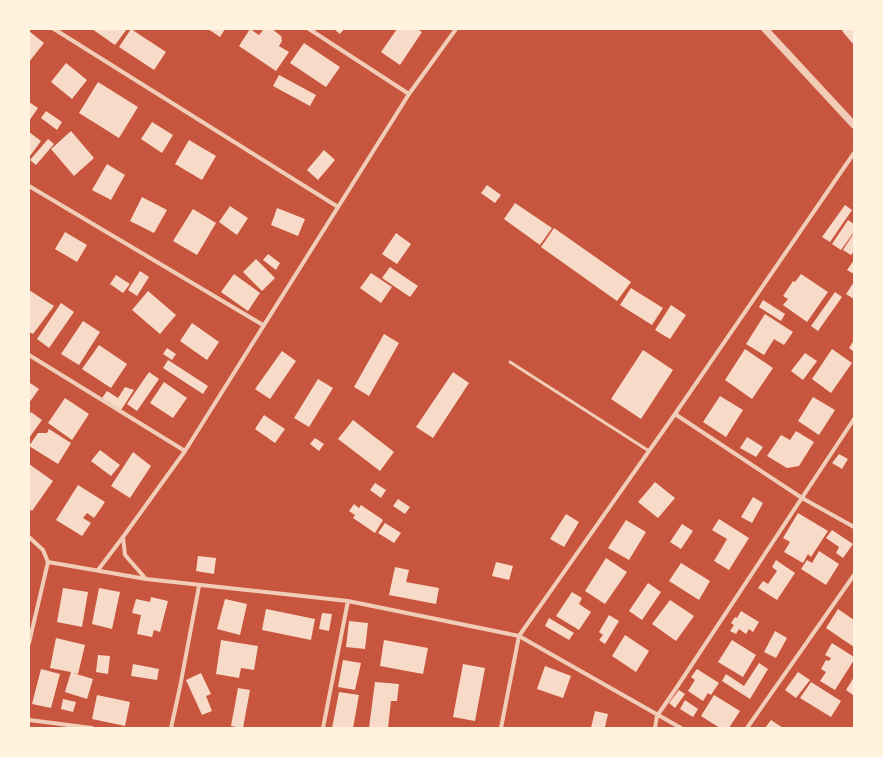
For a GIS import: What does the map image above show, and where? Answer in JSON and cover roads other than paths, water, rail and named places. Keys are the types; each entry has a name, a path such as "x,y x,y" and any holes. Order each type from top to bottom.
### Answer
{"street":[{"path":"54,29 338,208"},
{"path":"309,29 409,94"},
{"path":"98,570 185,451 409,94 456,29"},
{"path":"765,29 853,123"},
{"path":"501,728 519,636 675,414 854,153"},
{"path":"29,186 263,325"},
{"path":"29,355 185,451"},
{"path":"675,414 802,498 854,527"},
{"path":"655,728 657,716 854,419"},
{"path":"29,537 43,550 48,562 29,643"},
{"path":"123,537 125,556 146,579"},
{"path":"48,562 146,579 198,586 348,601 519,636 680,728"},
{"path":"748,728 854,575"},
{"path":"171,728 198,586"},
{"path":"323,728 348,601"},
{"path":"29,720 92,728"}],"lane":[{"path":"510,362 649,451"}]}
